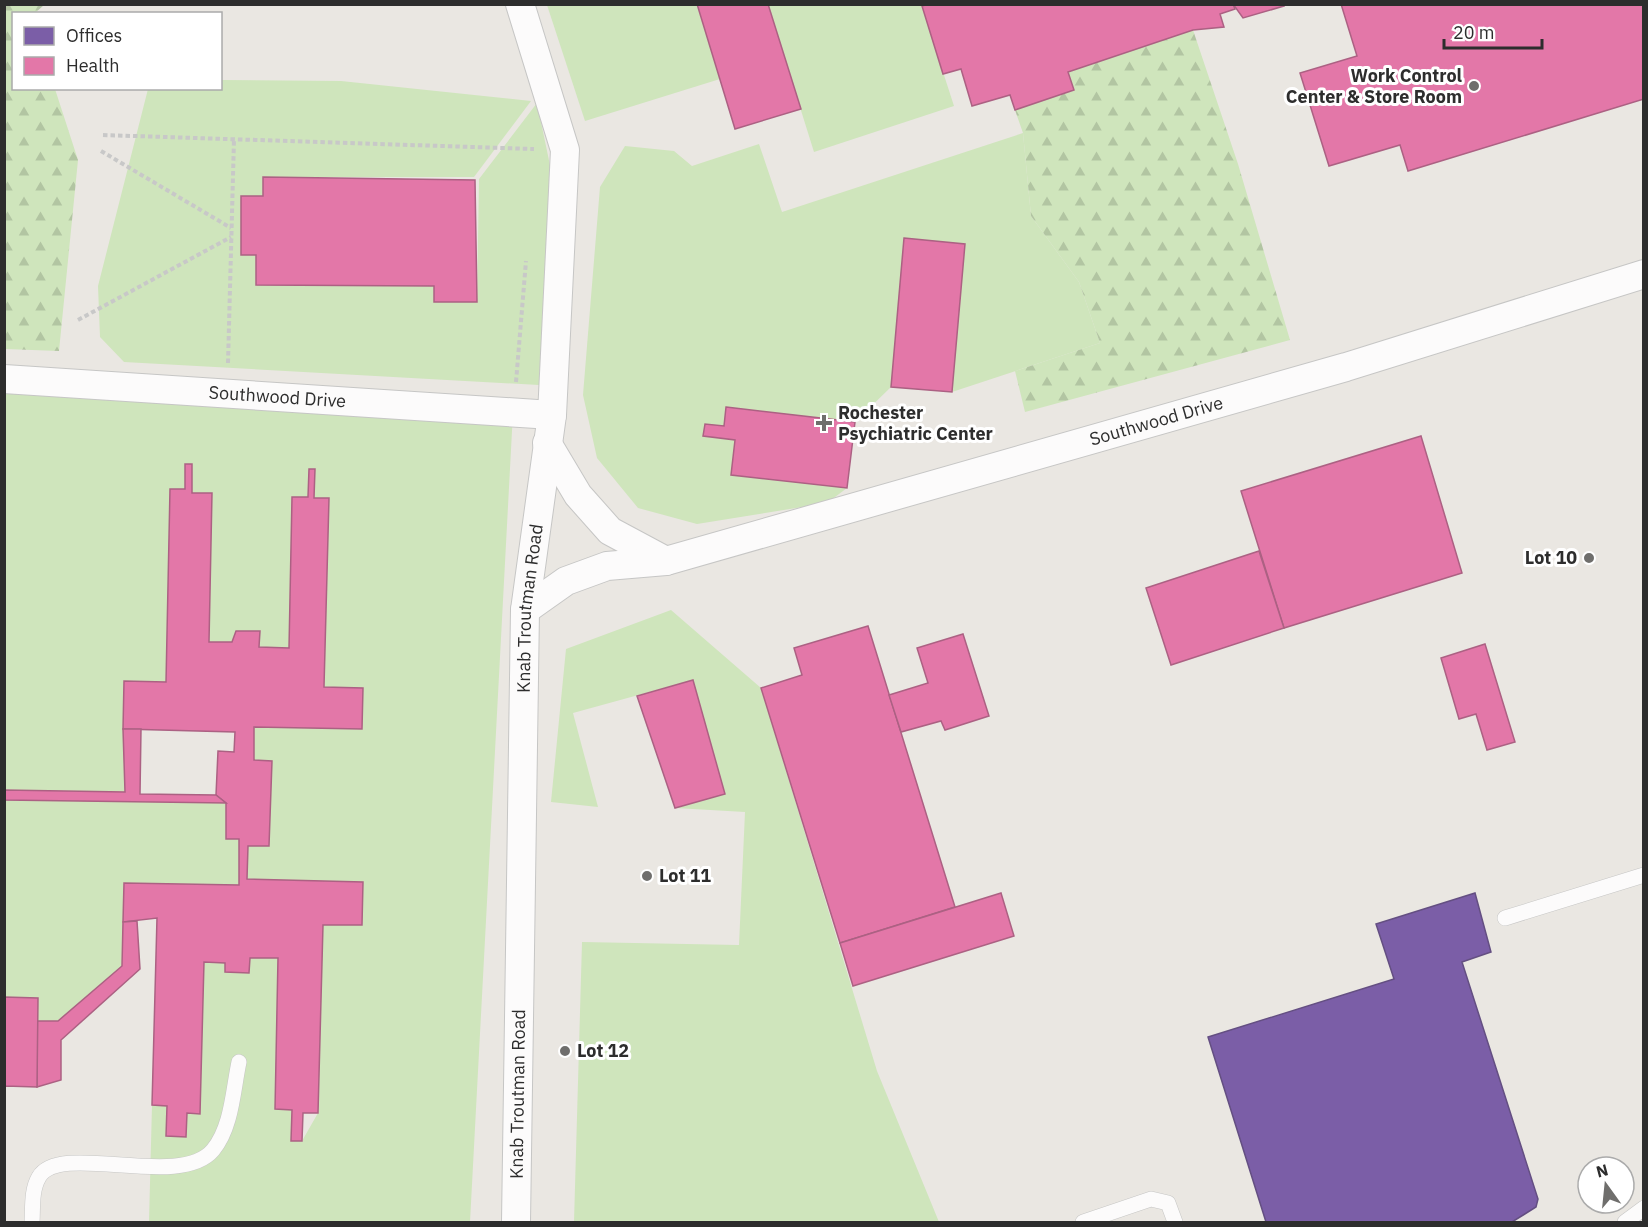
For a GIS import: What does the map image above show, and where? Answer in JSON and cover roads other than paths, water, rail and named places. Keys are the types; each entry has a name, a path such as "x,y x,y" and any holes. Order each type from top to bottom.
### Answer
{"street":[{"name":"Knab Troutman Road","path":"516,1222 525,610 552,415 565,150 520,4"},
{"name":"Southwood Drive","path":"525,610 566,581 607,566 666,561 1346,367 1644,274"},
{"name":"Southwood Drive","path":"4,379 552,415"},
{"path":"547,443 578,495 610,531 666,561"}],"lane":[{"path":"1505,918 1644,875"},
{"path":"32,1222 35,1186 39,1175 53,1167 80,1163 170,1167 194,1164 204,1158 221,1138 228,1117 239,1062"},
{"path":"1083,1222 1151,1199 1168,1203 1175,1222"},
{"path":"1625,1222 1644,1208"}],"place":[{"name":"Work Control Center & Store Room","path":"1474,86"},
{"name":"Rochester Psychiatric Center","path":"824,423"},
{"name":"Lot 10","path":"1589,558"},
{"name":"Lot 11","path":"647,876"},
{"name":"Lot 12","path":"565,1051"}]}
